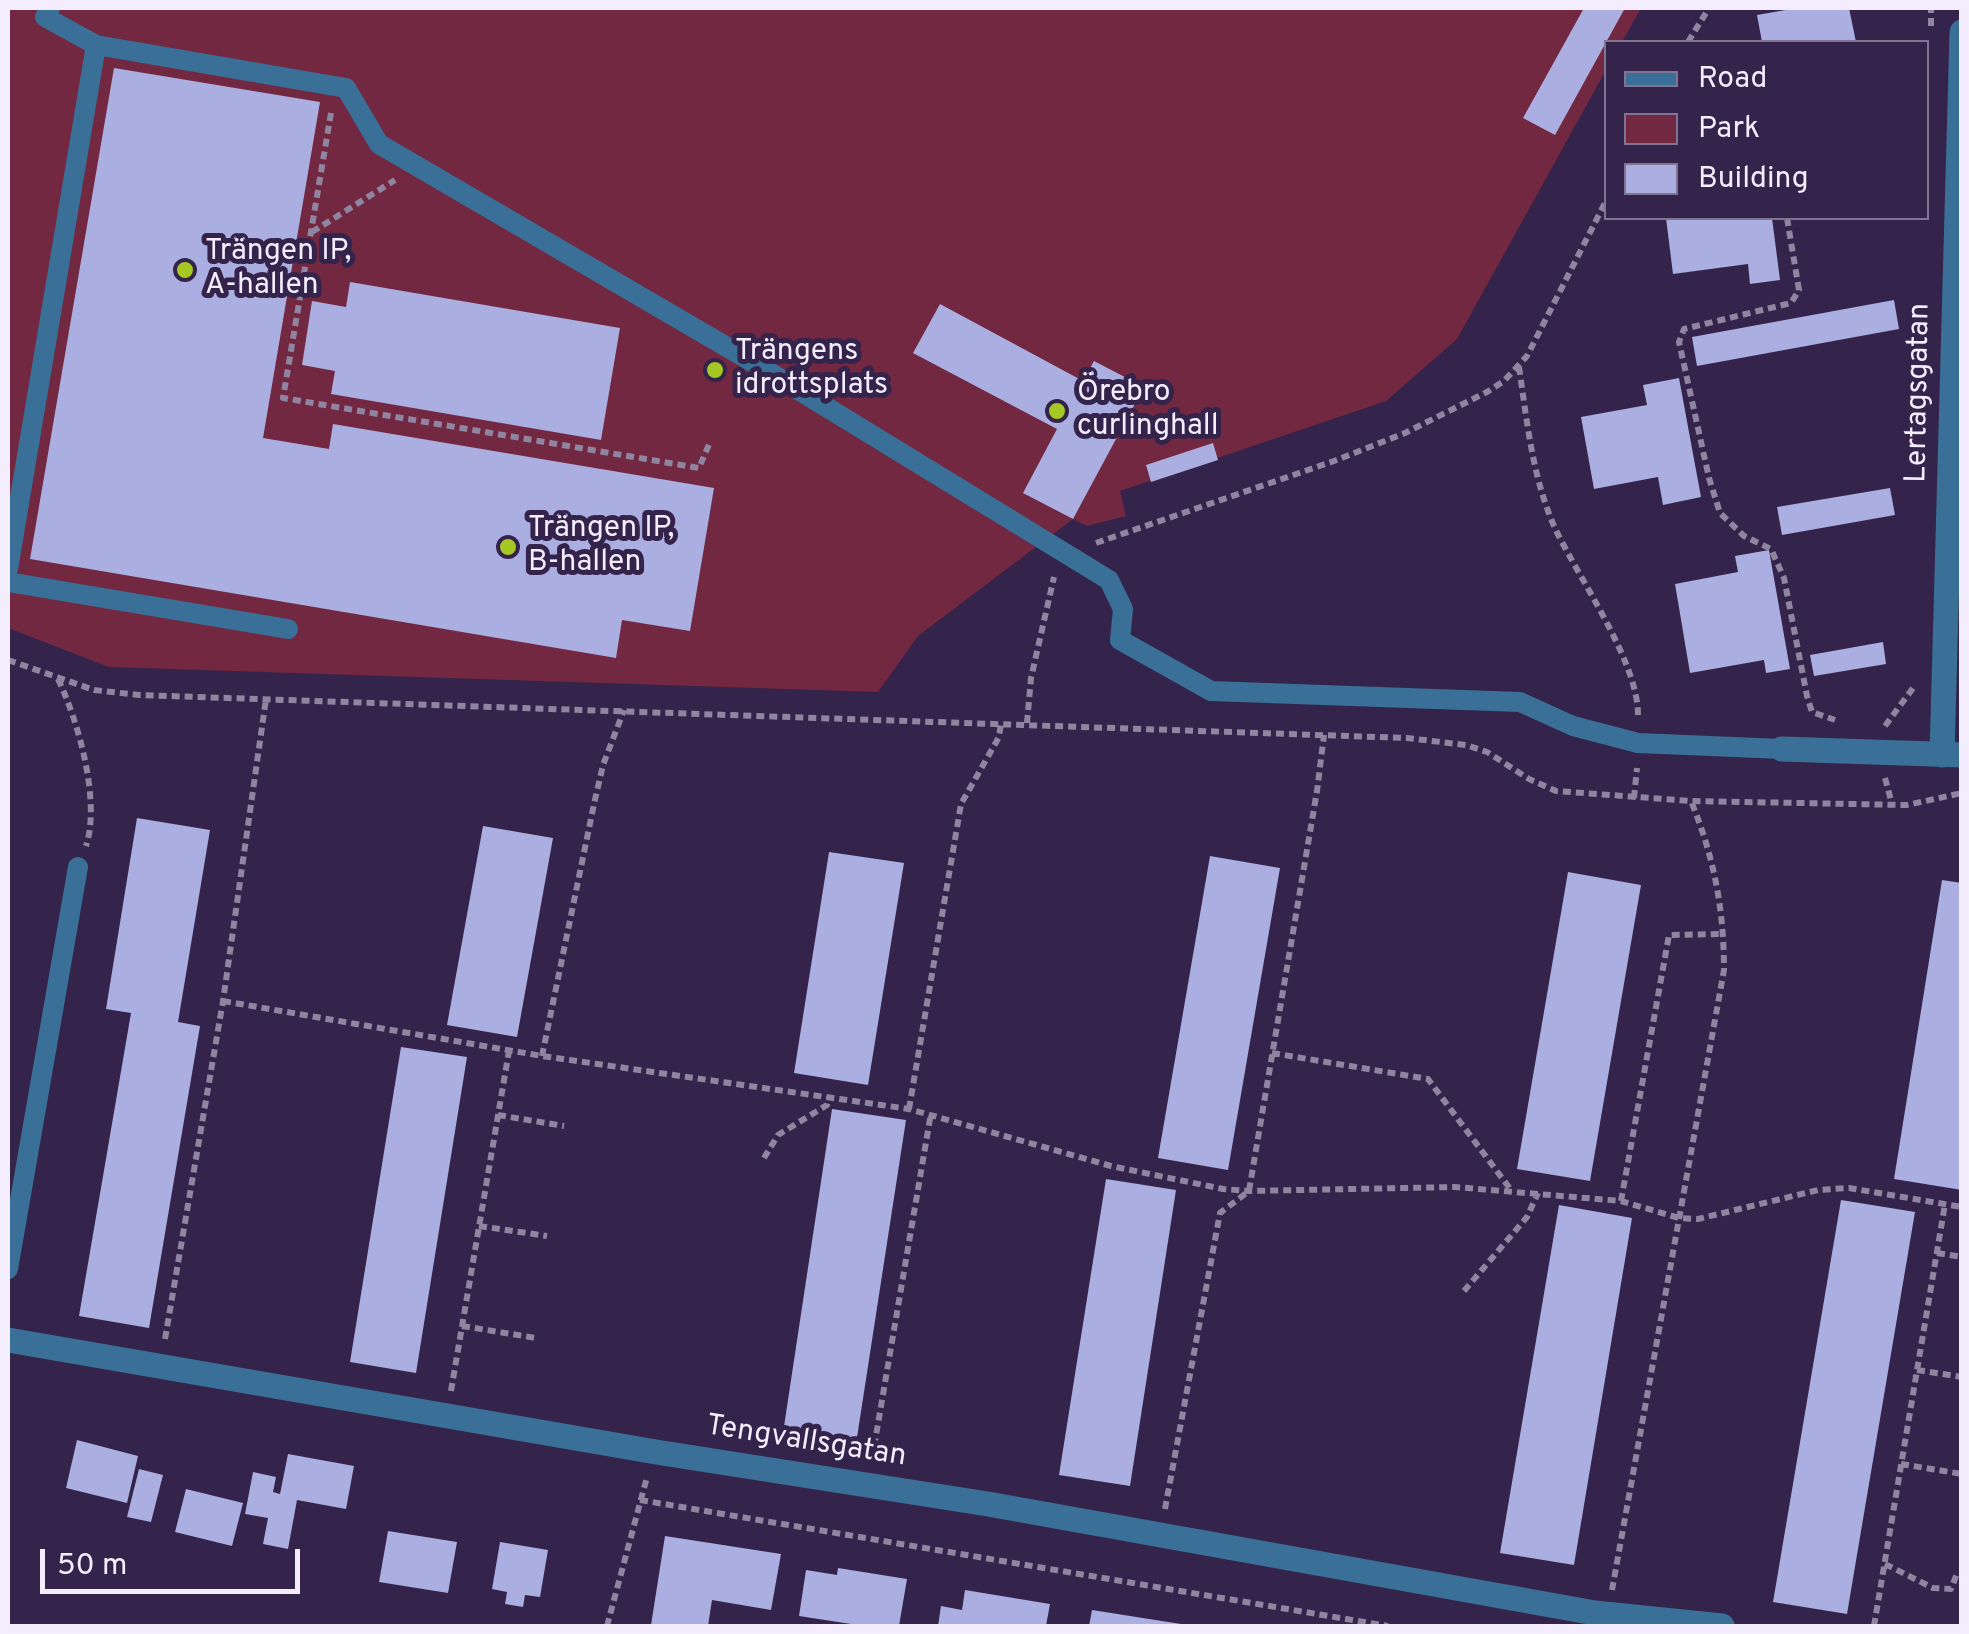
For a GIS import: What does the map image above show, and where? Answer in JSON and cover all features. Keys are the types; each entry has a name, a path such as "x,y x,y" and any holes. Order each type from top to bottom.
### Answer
{"street":[{"name":"Lertagsgatan","path":"1952,755 1962,32"},
{"path":"1782,749 1952,755"},
{"name":"Tengvallsgatan","path":"8,1340 1599,1611 1722,1626"}],"lane":[{"path":"50,8 45,17 96,46 346,88 379,144 756,364 1109,580 1123,608 1120,640 1211,690 1520,702 1573,726 1638,743 1782,749"},
{"path":"8,569 96,46"},
{"path":"8,582 288,630"},
{"path":"8,1270 78,868"}],"path":[{"path":"1689,40 1709,8"},
{"path":"336,86 283,398 699,468 710,442"},
{"path":"311,233 418,165"},
{"path":"1027,723 1031,678 1054,574 1068,555 1405,434 1488,392 1519,366 1604,205"},
{"path":"1787,220 1799,290 1791,302 1684,329 1679,342 1720,512 1744,536 1771,549 1784,578 1812,712 1850,720"},
{"path":"1519,366 1538,482 1554,526 1638,696 1634,798"},
{"path":"8,660 94,690 139,695 1407,738 1466,745 1487,752 1556,791 1634,798 1906,804 1962,793"},
{"path":"57,678 72,714 90,794 90,834 78,868"},
{"path":"160,1367 223,1001 266,699"},
{"path":"542,1056 600,778 624,710"},
{"path":"1875,721 1886,722"},
{"path":"909,1109 961,804 999,737 1001,722"},
{"path":"1160,1535 1214,1236 1220,1213 1248,1191 1318,791 1324,735"},
{"path":"1884,769 1892,804"},
{"path":"1599,1611 1679,1218 1724,970 1724,934 1713,861 1691,801"},
{"path":"1621,1201 1669,935 1724,934"},
{"path":"223,1001 510,1051 931,1113 1112,1166 1248,1191 1455,1187 1538,1192 1621,1201 1679,1218 1698,1219 1834,1189 1876,1191 1962,1207"},
{"path":"446,1416 510,1051"},
{"path":"1272,1053 1428,1079 1512,1191"},
{"path":"764,1158 778,1135 827,1105 828,1096"},
{"path":"867,1485 931,1113"},
{"path":"498,1115 564,1126"},
{"path":"1464,1292 1527,1217 1538,1192"},
{"path":"1874,1626 1945,1204"},
{"path":"479,1226 547,1236"},
{"path":"1937,1253 1962,1257"},
{"path":"462,1326 536,1338"},
{"path":"1917,1370 1962,1377"},
{"path":"607,1626 656,1452"},
{"path":"1901,1464 1962,1474"},
{"path":"640,1500 1388,1626"},
{"path":"1884,1564 1933,1588 1951,1589 1958,1571"}],"green space":[{"name":"Trängens idrottsplats","path":"8,8 1641,8 1623,40 1604,40 1604,74 1457,339 1386,401 1120,491 1126,516 1087,526 1073,519 918,636 878,692 109,667 8,628"}],"building":[{"path":"1584,8 1625,8 1555,135 1523,118"},
{"path":"1797,8 1849,8 1856,40 1762,40 1757,15"},
{"name":"Trängen IP, A-hallen","path":"114,68 320,102 263,438 329,449 333,424 714,488 690,631 622,620 616,658 30,559"},
{"path":"1666,220 1772,220 1780,280 1750,284 1748,264 1673,274"},
{"path":"350,282 620,328 601,440 331,394 335,371 302,365 312,301 346,307"},
{"path":"1894,300 1899,329 1697,366 1692,337"},
{"path":"940,304 1083,381 1094,361 1144,387 1073,519 1023,493 1057,429 913,353"},
{"path":"1679,378 1701,497 1663,505 1658,477 1594,489 1581,417 1647,405 1643,385"},
{"path":"1213,443 1218,460 1151,482 1146,465"},
{"path":"1890,488 1895,515 1782,535 1777,507"},
{"path":"1769,550 1790,669 1766,673 1764,660 1690,673 1675,584 1738,572 1735,556"},
{"path":"1883,642 1886,664 1814,676 1810,655"},
{"path":"137,818 210,830 178,1022 200,1026 149,1328 79,1316 131,1013 106,1009"},
{"path":"483,826 553,838 517,1037 447,1025"},
{"path":"829,852 904,863 868,1085 794,1073"},
{"path":"1210,856 1280,868 1228,1170 1158,1158"},
{"path":"1568,872 1641,885 1590,1181 1517,1169"},
{"path":"1942,880 1962,883 1962,1190 1894,1179"},
{"path":"401,1047 467,1057 416,1373 350,1362"},
{"path":"832,1109 906,1120 856,1444 783,1433"},
{"path":"1106,1179 1176,1190 1130,1486 1059,1475"},
{"path":"1841,1200 1915,1212 1847,1614 1773,1602"},
{"path":"1559,1205 1632,1218 1574,1565 1500,1553"},
{"path":"77,1440 138,1456 127,1503 66,1488"},
{"path":"288,1454 354,1466 346,1509 297,1500 288,1549 263,1544 268,1518 245,1514 253,1472 276,1477 273,1492 280,1494"},
{"path":"139,1469 163,1475 151,1522 127,1517"},
{"path":"186,1489 243,1503 232,1546 175,1532"},
{"path":"388,1531 457,1542 448,1593 379,1582"},
{"path":"665,1536 781,1554 771,1610 712,1600 708,1626 651,1625"},
{"path":"500,1542 548,1550 540,1597 525,1595 523,1607 505,1604 507,1592 492,1589"},
{"path":"838,1568 907,1579 899,1626 864,1626 799,1616 806,1570 837,1575"},
{"path":"965,1590 1050,1604 1046,1626 938,1626 941,1606 962,1610"},
{"path":"1092,1610 1181,1624 1181,1626 1089,1626"}],"place":[{"name":"Trängen IP, A-hallen","path":"185,270"},
{"name":"Trängens idrottsplats","path":"715,370"},
{"name":"Örebro curlinghall","path":"1057,411"},
{"name":"Trängen IP, B-hallen","path":"508,547"}]}
